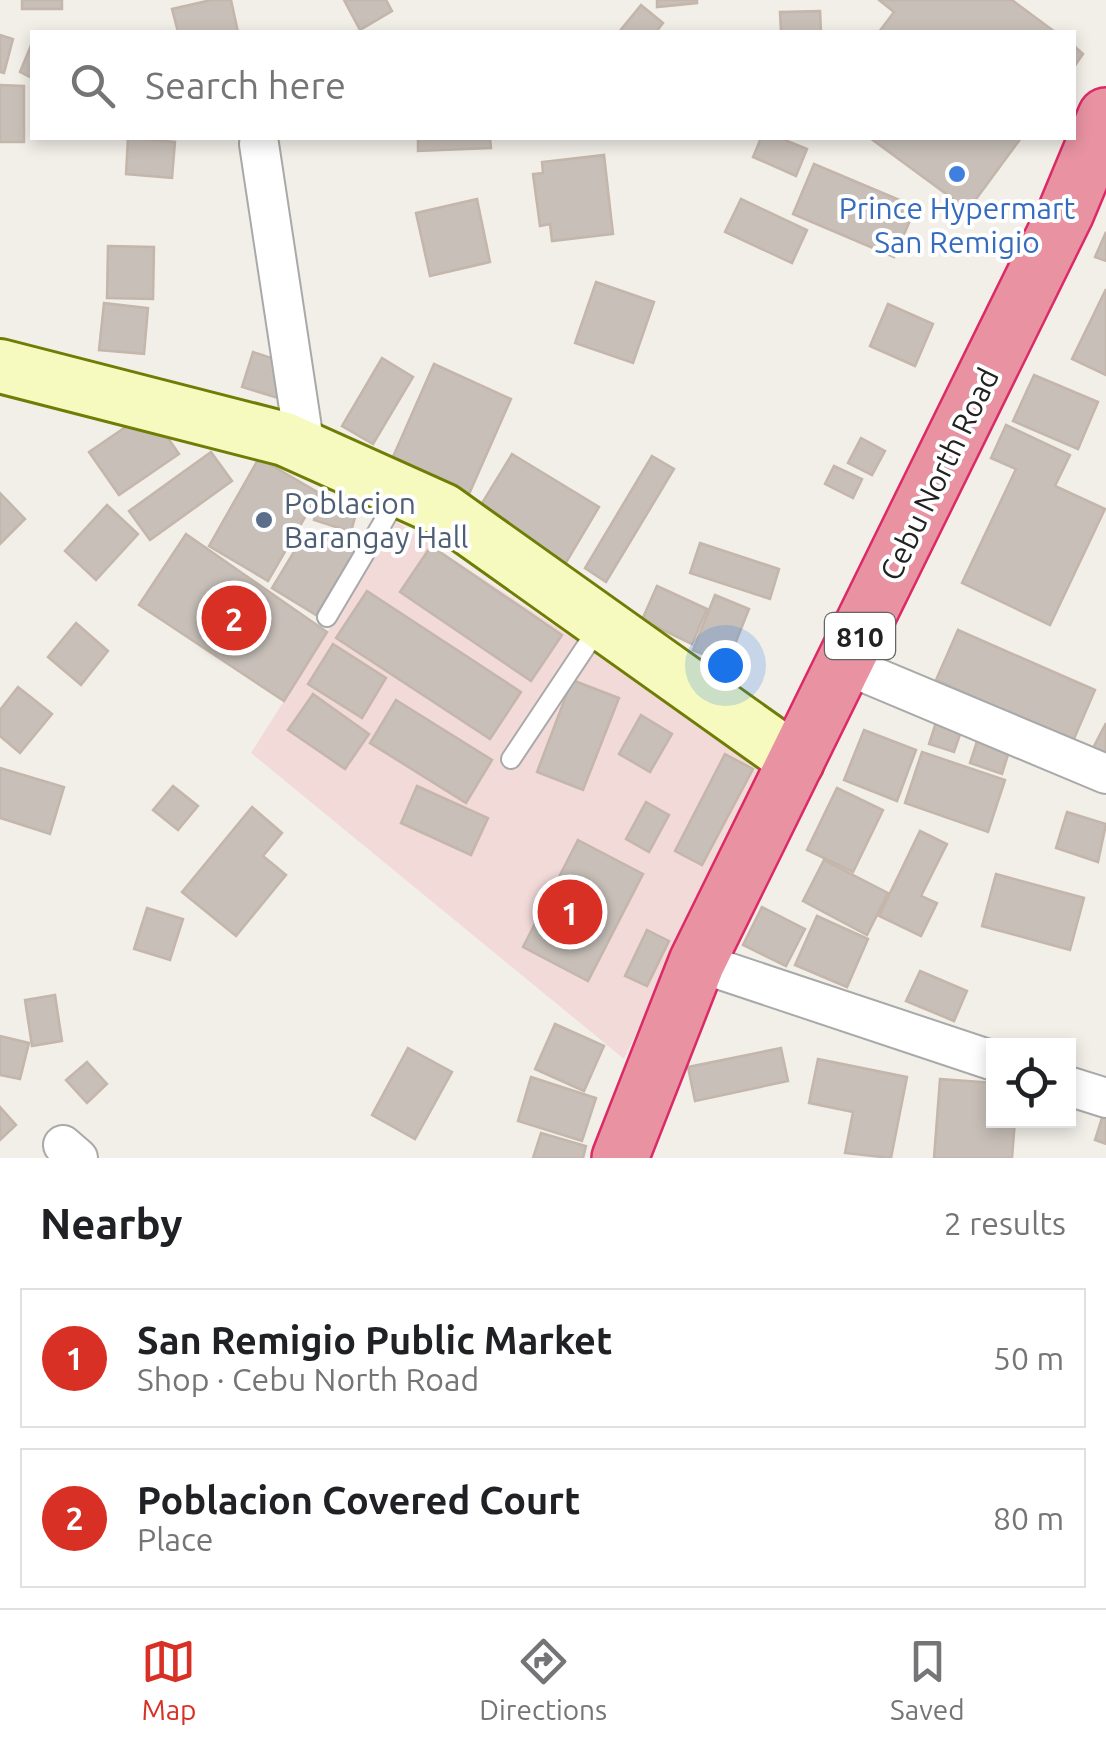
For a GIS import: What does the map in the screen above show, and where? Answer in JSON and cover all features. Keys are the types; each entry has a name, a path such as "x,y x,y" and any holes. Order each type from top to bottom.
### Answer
{"highway":[{"name":"Cebu North Road","path":"620,1158 697,962 1066,212 1106,116"}],"street":[{"path":"259,144 305,448"},
{"path":"0,366 305,448 443,510 797,762"},
{"path":"846,665 1106,774"},
{"path":"697,962 986,1057"},
{"path":"1076,1089 1106,1098"}],"lane":[{"path":"328,616 400,492"},
{"path":"511,759 602,623"}],"shaded area":[{"path":"397,522 764,764 624,1059 251,753"}],"building":[{"path":"22,0 62,0 62,9 22,9"},
{"path":"211,0 231,0 238,30 177,30 172,9"},
{"path":"344,0 386,0 392,11 360,30"},
{"path":"657,0 697,0 697,3 657,7"},
{"path":"879,0 1012,0 1052,30 880,30 894,12"},
{"path":"641,5 663,23 658,30 621,30"},
{"path":"820,11 821,30 781,30 780,12"},
{"path":"0,35 13,39 4,73 0,72"},
{"path":"30,48 30,77 20,72"},
{"path":"0,85 24,86 24,142 0,142"},
{"path":"128,140 175,142 172,178 126,174"},
{"path":"418,140 490,140 491,148 418,151"},
{"path":"760,140 785,140 807,149 796,176 753,157"},
{"name":"Prince Hypermart San Remigio","path":"873,140 1020,140 968,210"},
{"path":"604,155 613,234 552,241 550,224 540,226 533,174 543,173 542,162"},
{"path":"814,164 916,207 894,257 793,214"},
{"path":"477,199 490,262 430,276 416,213"},
{"path":"741,199 807,230 792,263 725,232"},
{"path":"1106,232 1106,261 1095,257"},
{"path":"108,246 154,247 153,299 107,298"},
{"path":"596,282 654,302 633,363 575,343"},
{"path":"1106,289 1106,375 1072,359"},
{"path":"104,303 148,308 144,354 99,350"},
{"path":"888,304 933,324 915,366 870,346"},
{"path":"253,352 289,364 278,398 242,387"},
{"path":"382,358 413,377 373,444 342,426"},
{"path":"434,364 511,399 469,494 392,459"},
{"path":"1034,375 1098,402 1078,449 1013,421"},
{"path":"149,411 179,454 119,495 89,452"},
{"path":"1006,425 1070,455 1055,486 1105,509 1050,625 962,583 1016,469 991,458"},
{"path":"861,438 885,451 872,475 848,463"},
{"path":"211,452 232,481 150,540 129,511"},
{"path":"512,454 599,507 561,571 473,518"},
{"path":"652,456 674,469 606,582 585,568"},
{"name":"Poblacion Barangay Hall","path":"259,458 319,493 268,581 209,546"},
{"path":"834,466 862,479 853,498 825,484"},
{"path":"0,493 25,519 0,544"},
{"path":"107,505 138,534 96,580 65,551"},
{"path":"318,506 355,517 351,532 314,520"},
{"path":"186,534 327,632 284,701 139,605"},
{"path":"330,536 355,551 316,615 272,588 303,537 322,549"},
{"path":"700,543 779,569 770,599 690,573"},
{"path":"431,546 562,635 531,681 400,592"},
{"path":"657,586 707,609 692,644 642,620"},
{"path":"367,591 521,692 490,739 336,638"},
{"path":"715,595 749,609 727,664 693,650"},
{"path":"76,623 108,651 81,685 48,657"},
{"path":"958,630 1095,690 1073,741 936,680"},
{"path":"333,644 386,678 362,718 308,684"},
{"path":"572,680 619,698 583,790 537,772"},
{"path":"18,687 52,714 20,753 0,736 0,710"},
{"path":"313,694 369,734 345,769 288,730"},
{"path":"396,700 492,760 466,803 370,743"},
{"path":"939,713 964,723 954,752 929,744"},
{"path":"641,715 672,734 650,772 619,754"},
{"path":"1106,723 1106,757 1092,750"},
{"path":"864,730 916,750 897,801 844,780"},
{"path":"979,735 1011,745 1002,774 970,763"},
{"path":"922,752 1005,780 988,832 905,803"},
{"path":"725,754 753,769 702,865 675,851"},
{"path":"0,768 64,787 50,834 0,818"},
{"path":"173,786 198,806 178,830 153,810"},
{"path":"417,786 488,818 471,855 401,823"},
{"path":"837,788 883,810 853,872 807,850"},
{"path":"646,802 669,815 649,852 626,839"},
{"path":"252,807 282,833 263,856 286,875 236,936 182,892"},
{"path":"1067,812 1106,824 1098,862 1056,848"},
{"path":"920,831 947,844 921,896 937,903 921,936 879,916"},
{"path":"578,840 643,874 588,981 523,947"},
{"path":"824,860 888,893 867,935 803,901"},
{"path":"996,874 1084,898 1070,950 982,926"},
{"path":"762,907 805,929 786,966 743,945"},
{"path":"147,908 183,919 170,960 134,949"},
{"path":"817,916 868,939 847,987 795,965"},
{"path":"647,930 669,941 647,986 625,976"},
{"path":"920,971 967,991 954,1021 906,1001"},
{"path":"55,995 62,1041 32,1046 25,1000"},
{"path":"555,1024 604,1046 584,1091 535,1069"},
{"path":"0,1036 29,1043 20,1079 0,1075"},
{"path":"408,1048 452,1072 415,1139 372,1115"},
{"path":"781,1048 788,1081 695,1101 688,1067"},
{"path":"818,1059 907,1077 891,1158 845,1153 853,1112 809,1103"},
{"path":"87,1062 107,1084 87,1103 66,1080"},
{"path":"531,1077 596,1098 582,1141 518,1121"},
{"path":"940,1079 986,1082 986,1128 1014,1128 1012,1158 934,1158"},
{"path":"1106,1105 1106,1144 1095,1140"},
{"path":"0,1107 16,1125 0,1140"},
{"path":"541,1133 586,1146 583,1158 533,1158"}],"place":[{"name":"Prince Hypermart San Remigio","path":"957,174"},
{"name":"Poblacion Barangay Hall","path":"264,520"},
{"name":"Poblacion Covered Court","path":"234,618"},
{"name":"San Remigio Public Market","path":"570,912"}]}
